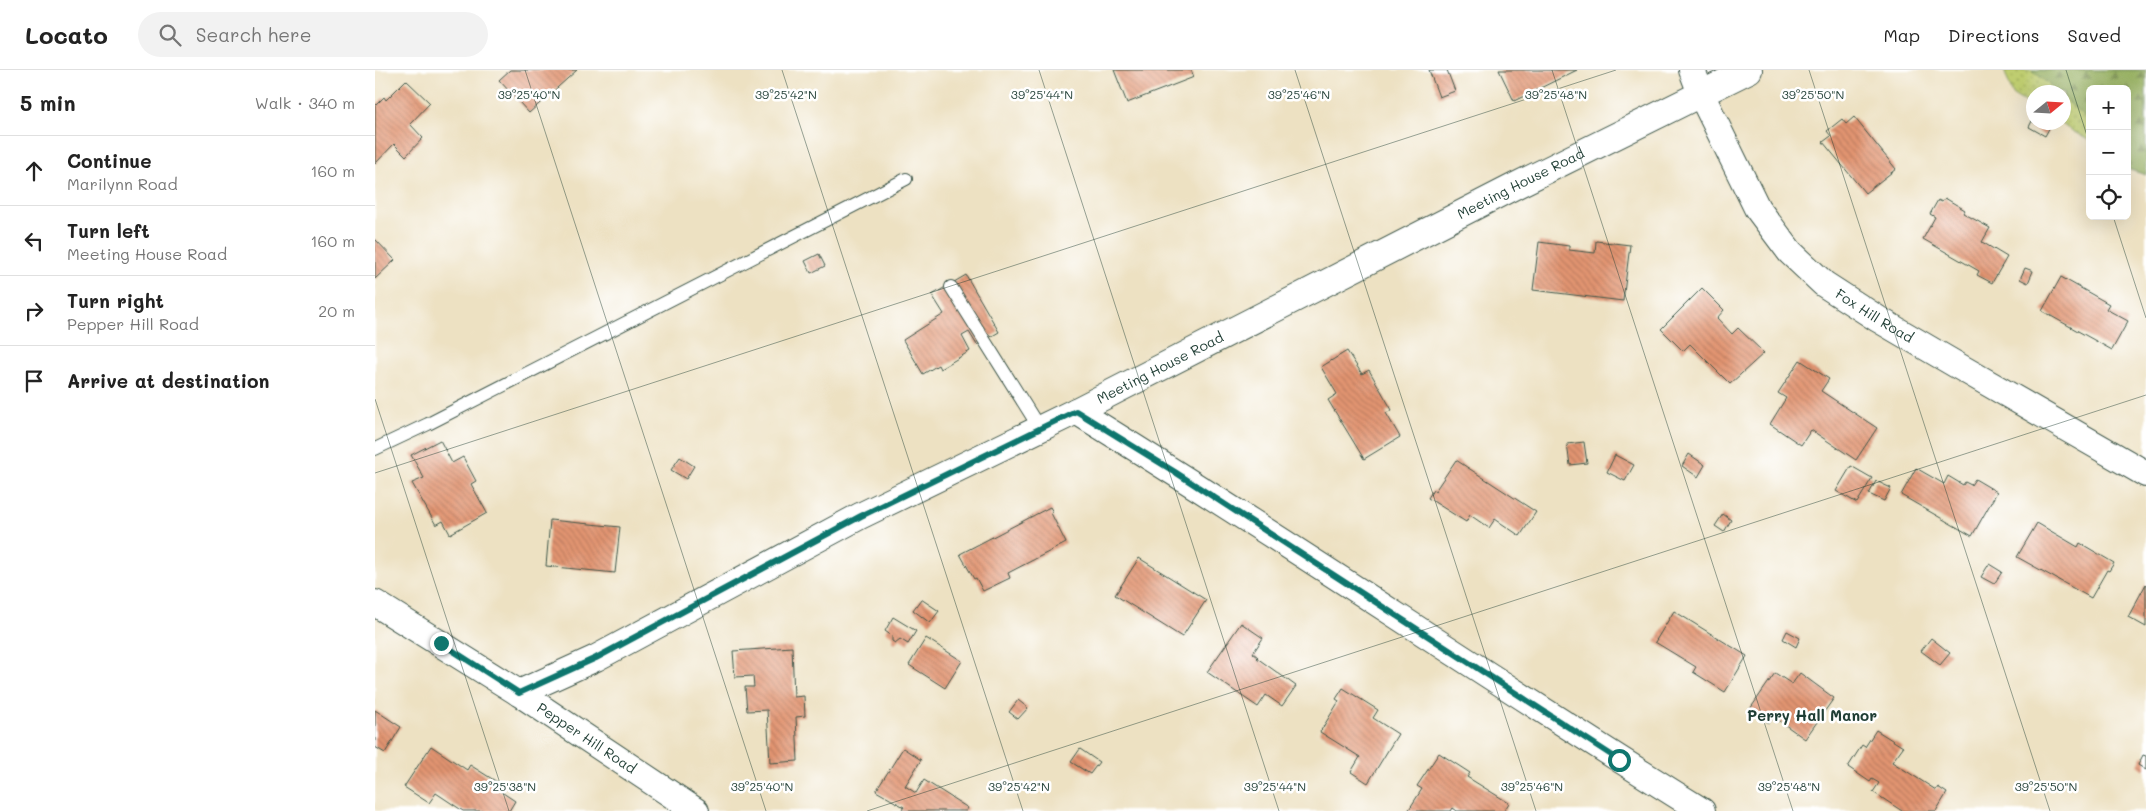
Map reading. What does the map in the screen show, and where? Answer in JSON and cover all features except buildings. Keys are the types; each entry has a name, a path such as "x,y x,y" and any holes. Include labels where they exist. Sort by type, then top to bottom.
{"street":[{"name":"Meeting House Road","path":"519,693 596,658 861,516 1076,411 1515,186 1696,82 1749,70"},
{"name":"Fox Hill Road","path":"1696,82 1757,208 1789,252 1824,284 1878,319 2146,474"},
{"path":"1076,411 1175,472 1440,645 1702,811"},
{"name":"Pepper Hill Road","path":"375,603 519,693 697,811"}],"lane":[{"path":"375,448 428,424 906,179"},
{"path":"951,287 1040,429"}],"green space":[{"path":"2004,70 2146,70 2131,85 2086,85 2086,139 2071,130 2071,85 2026,85 2026,103 2013,95"},
{"path":"2032,70 2146,70 2146,175 2131,170 2131,85 2086,85 2086,119 2071,104 2071,85 2050,85"}],"district":[{"name":"Perry Hall Manor","path":"1812,716"}],"route":[{"path":"441,643 519,693 596,658 861,516 1076,411 1175,472 1619,760"}]}
